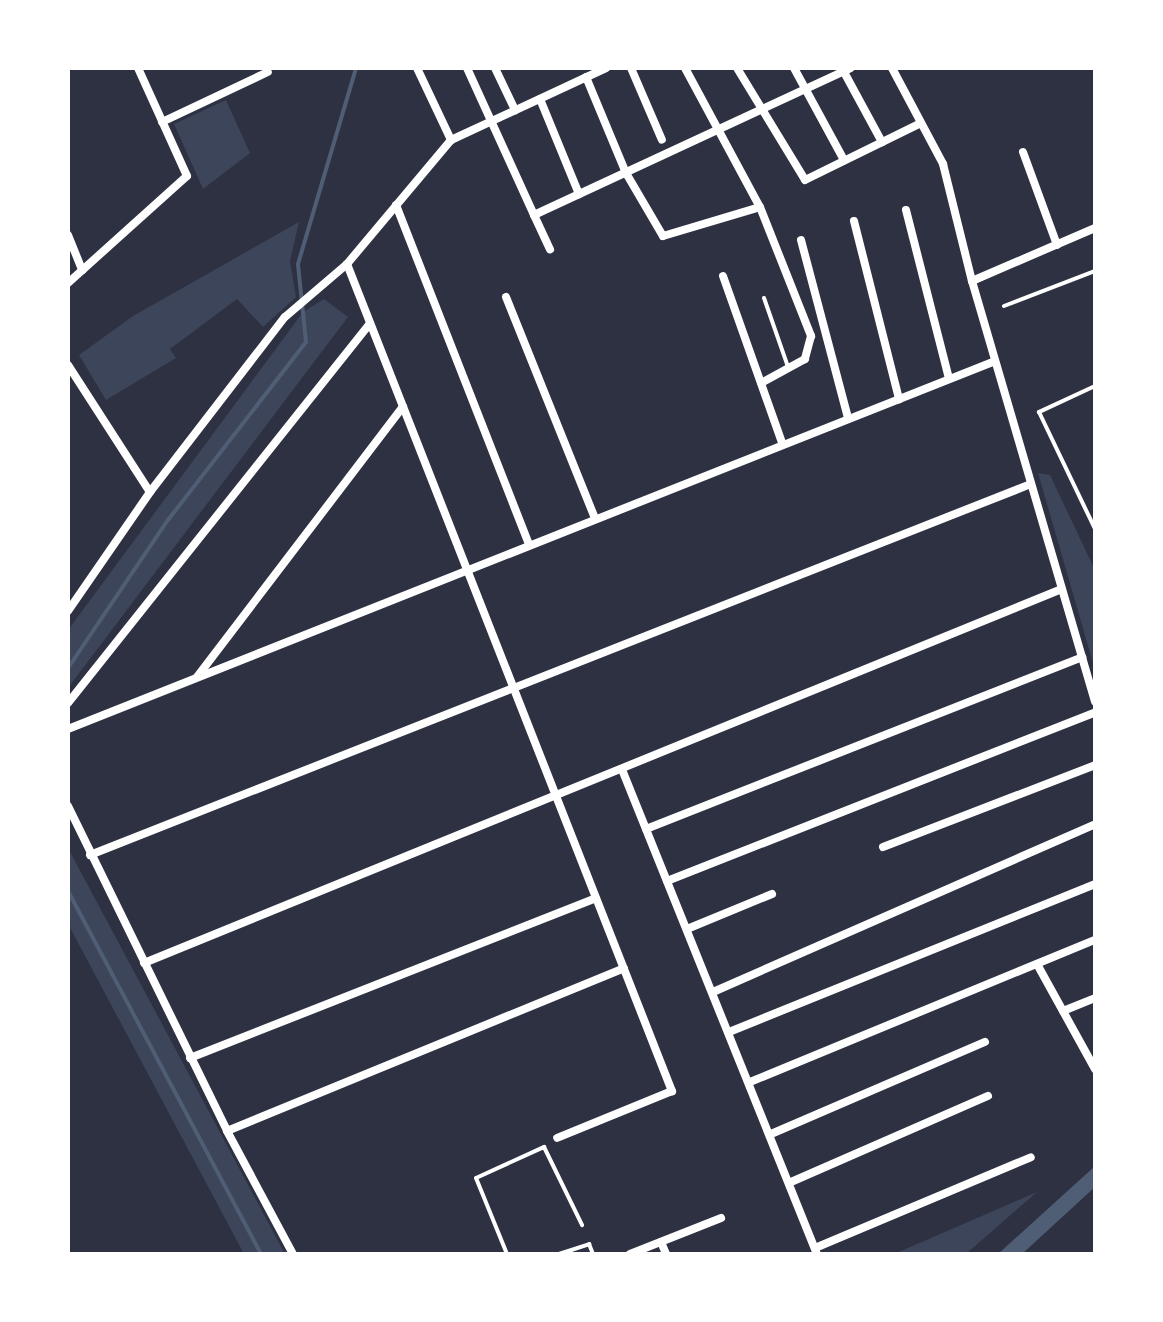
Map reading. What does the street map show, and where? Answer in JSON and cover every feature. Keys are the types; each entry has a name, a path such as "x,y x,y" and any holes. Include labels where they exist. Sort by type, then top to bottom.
{"street":[{"path":"68,283 187,176 138,68"},
{"path":"417,68 451,140"},
{"path":"467,68 550,249"},
{"path":"495,68 515,110"},
{"path":"68,611 150,492 285,317 347,264 451,140 606,68"},
{"path":"631,68 662,140"},
{"path":"685,68 716,131 760,207 811,336 805,359 761,383"},
{"path":"737,68 760,111 805,180 921,123"},
{"path":"794,68 844,160"},
{"path":"892,68 943,164 972,281 1095,701"},
{"path":"534,215 847,70 882,142"},
{"path":"162,122 268,72"},
{"path":"586,77 626,173 663,236 760,207"},
{"path":"540,99 579,194"},
{"path":"1023,152 1057,245"},
{"path":"396,205 529,544"},
{"path":"906,210 949,379"},
{"path":"854,221 899,399"},
{"path":"972,281 1095,228"},
{"path":"68,235 82,270"},
{"path":"801,240 848,418"},
{"path":"347,264 672,1091 557,1138"},
{"path":"723,276 782,443"},
{"path":"506,297 595,518"},
{"path":"68,703 370,323"},
{"path":"68,729 995,361"},
{"path":"68,365 150,492"},
{"path":"197,677 403,407"},
{"path":"90,855 1031,484"},
{"path":"144,963 623,772 1062,589"},
{"path":"68,592 77,599"},
{"path":"646,829 1082,657"},
{"path":"667,881 1095,712"},
{"path":"883,847 1095,765"},
{"path":"623,772 791,1182 816,1251 1031,1157"},
{"path":"68,806 190,1058 293,1254"},
{"path":"713,992 1095,824"},
{"path":"729,1032 1095,884"},
{"path":"687,929 772,894"},
{"path":"190,1058 596,898"},
{"path":"750,1082 1095,940"},
{"path":"1037,964 1095,1069"},
{"path":"227,1131 624,968"},
{"path":"1063,1011 1095,998"},
{"path":"771,1134 985,1042"},
{"path":"791,1182 988,1096"},
{"path":"630,1254 721,1218"},
{"path":"661,1242 666,1254"}],"lane":[{"path":"1004,306 1095,271"},
{"path":"764,298 789,368"},
{"path":"1095,386 1039,412 1095,529"},
{"path":"507,1254 476,1178 544,1147 582,1225"},
{"path":"559,1254 589,1244 593,1254"}],"shaded area":[{"path":"226,100 250,153 203,189 174,124"},
{"path":"299,222 290,261 296,297 263,327 237,299 170,349 176,358 106,400 79,355 133,316"},
{"path":"324,299 348,317 68,688 68,630 303,312"},
{"path":"1038,473 1050,475 1095,570 1095,670"},
{"path":"68,848 285,1254 244,1254 68,924"},
{"path":"1095,1166 1095,1187 1022,1254 998,1254"},
{"path":"1037,1192 966,1254 894,1254"}],"waterway":[{"path":"68,668 168,520 306,342 298,264 356,68"},
{"path":"68,891 261,1254"}]}
